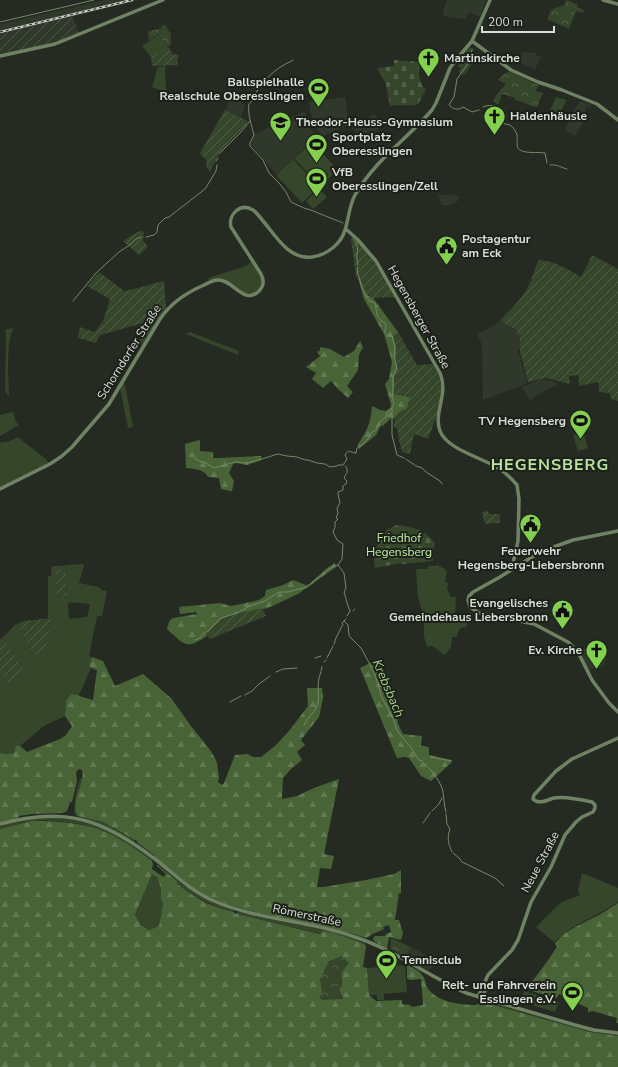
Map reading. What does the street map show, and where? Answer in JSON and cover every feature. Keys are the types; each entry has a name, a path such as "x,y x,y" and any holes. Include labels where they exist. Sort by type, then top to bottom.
{"street":[{"path":"0,56 44,47 66,40 163,0"},
{"name":"Schorndorfer Straße","path":"0,489 52,463 72,447 106,408 160,319 167,309 177,300 195,289 212,281 219,280 227,282 240,293 246,295 255,294 260,290 263,282 261,274 231,227 230,223 232,216 236,211 244,208 253,210 285,247 303,257 318,256 333,248 340,240 346,229 352,202 364,182 377,164 432,110 450,68 472,41 490,0"},
{"path":"603,0 618,4"},
{"path":"472,41 508,68 538,82 597,104 618,120"},
{"name":"Hegensberger Straße","path":"346,229 358,240 376,261 440,373 443,383 443,392 438,420 444,438 455,447 498,468 518,486 518,541 513,563 514,568"},
{"path":"618,531 573,540 540,552 498,579 470,594 468,598 471,608 476,612 534,624 566,640 577,651 591,679 609,703 618,712"},
{"name":"Neue Straße","path":"478,997 490,973 512,950 518,940 530,905 551,867 566,833 576,822 593,812 595,808 595,805 592,802 564,798 536,802 533,799 534,794 560,768 572,759 618,738"},
{"name":"Römerstraße","path":"0,824 26,818 48,816 70,817 95,824 117,833 134,844 198,893 213,901 253,913 331,930 358,938 395,954 454,988 478,997 583,1027 618,1033"},
{"path":"485,982 486,991 494,1002"},
{"path":"482,998 486,991"}],"shaded area":[{"path":"104,0 139,0 0,33 0,24"},
{"path":"447,0 486,0 480,17 469,12 465,19 443,16 443,11"},
{"path":"72,16 79,33 52,44 0,54 0,33"},
{"path":"522,52 536,53 536,56 541,56 535,70 519,62"},
{"path":"237,92 246,96 242,104 245,105 241,117 225,110 229,101"},
{"path":"345,97 349,124 354,124 374,114 384,124 366,142 350,127 346,126 323,136 319,133 311,114 309,103"},
{"path":"581,101 592,105 590,108 587,107 584,114 587,116 575,136 566,130 566,127 577,105"},
{"name":"Theodor-Heuss-Gymnasium","path":"305,112 310,127 316,137 276,174 252,146 253,137 255,134"},
{"path":"448,194 460,196 456,203 442,205 438,195"},
{"path":"500,321 517,330 520,336 521,349 518,351 527,382 526,384 483,400 482,345 477,334"},
{"path":"539,380 556,382 557,385 530,400 522,387"},
{"path":"585,648 604,653 603,656 606,657 604,666 589,670 581,653"},
{"path":"411,947 435,960 429,971 405,957"}],"green space":[{"path":"567,0 578,5 577,7 584,10 583,13 576,11 569,29 547,19 551,10 564,5"},
{"path":"163,25 166,25 171,34 171,45 165,48 167,45 159,34 149,41 148,32 161,28"},
{"path":"160,34 168,46 151,57 142,46"},
{"path":"167,47 170,48 172,54 179,55 177,61 178,65 152,66 151,57"},
{"path":"470,47 473,49 471,55 474,56 471,65 464,75 458,72 461,68 458,66 464,60 467,60 468,55 465,52"},
{"path":"394,60 420,62 419,77 426,90 418,104 390,106 386,84 377,68 394,66"},
{"path":"165,66 166,91 162,91 152,87 158,67"},
{"path":"508,72 538,85 536,91 543,93 537,107 514,100 515,98 503,94 501,95 501,99 498,104 493,101 506,84 498,80"},
{"path":"556,97 567,100 553,122 546,119"},
{"path":"225,110 248,121 246,125 219,153 210,171 206,167 207,160 200,153"},
{"name":"Sportplatz Oberesslingen","path":"313,142 338,170 320,186 294,158"},
{"path":"293,159 319,187 302,203 276,175"},
{"name":"VfB Oberesslingen/Zell","path":"319,189 327,197 313,209 306,201"},
{"path":"140,231 144,232 143,240 148,247 139,255 123,241"},
{"path":"353,238 371,257 395,297 373,298 367,295 360,278 356,278 351,239"},
{"path":"592,255 618,269 618,401 611,399 609,393 599,392 598,382 579,386 578,375 569,376 570,384 546,378 528,382 520,352 520,336 517,335 517,330 500,321 518,302 529,286 539,260 566,268 581,277"},
{"path":"252,261 261,280 260,287 254,293 244,293 229,282 209,280 208,278 246,266"},
{"path":"99,272 124,291 164,281 166,309 142,346 140,345 140,324 100,335 96,343 78,338 80,327 95,332 103,321 110,299 87,286"},
{"path":"358,278 360,278 367,295 373,298 398,332 393,335 396,346 396,362 398,368 394,377 394,394 410,397 407,410 396,416 394,419 391,418 383,426 381,425 376,435 359,449 358,444 368,426 372,406 386,411 390,408 391,405 385,384 389,379 392,362 384,334 364,299"},
{"path":"14,328 11,334 8,351 9,397 5,391 5,330"},
{"path":"190,332 239,351 238,355 186,334"},
{"path":"398,332 417,365 433,365 440,380 441,388 439,406 428,439 414,434 410,454 402,452 397,428 394,427 398,413 407,409 410,397 394,394 394,377 398,368 396,362 396,346 393,335"},
{"path":"360,341 363,347 359,355 358,370 347,386 353,392 348,398 331,381 323,388 312,379 316,373 306,367 320,356 317,352 320,350 320,347 330,349 344,357 354,351"},
{"path":"124,380 133,427 128,428 120,388"},
{"path":"13,412 16,422 19,425 0,436 0,415"},
{"name":"TV Hegensberg","path":"583,432 588,448 578,451 573,435"},
{"path":"18,437 49,463 0,488 0,443 7,442"},
{"path":"199,440 200,451 213,452 213,458 261,456 262,460 247,465 236,463 233,464 229,473 234,481 232,491 221,489 219,478 208,477 202,471 186,468 185,444"},
{"path":"488,511 489,514 500,514 500,523 485,524 482,512"},
{"name":"Friedhof Hegensberg","path":"398,525 423,532 435,543 433,550 433,561 401,563 375,568 374,562 376,549 382,536 392,527"},
{"path":"335,563 336,567 298,594 268,608 227,616 206,633 207,636 194,643 186,644 182,642 167,628 170,620 173,618 197,614 196,612 180,614 179,607 220,603 231,606 259,600 265,596 266,590 283,585 293,580 308,585"},
{"path":"83,564 84,566 79,583 99,587 102,590 107,591 102,616 97,616 89,656 92,657 89,666 91,668 79,695 71,694 66,701 65,716 44,726 20,746 16,746 14,753 0,753 0,674 9,685 25,670 3,637 16,624 27,642 46,653 51,618 48,618 48,576 51,576 52,566 64,566 63,569 57,570 57,596 67,597 66,565","holes":["69,602 90,604 87,617 69,619"]},
{"path":"66,565 67,597 57,596 56,570 63,569"},
{"path":"437,565 445,569 447,572 445,582 448,583 447,588 451,597 456,597 455,614 466,618 467,627 460,628 456,637 452,637 451,647 445,655 432,646 427,647 424,637 424,617 418,597 416,569 428,569 428,566"},
{"path":"262,608 266,616 210,639 207,636 206,633 216,623 225,617"},
{"path":"51,618 46,653 36,657 16,624 24,621"},
{"path":"3,637 25,670 9,685 0,674 0,640"},
{"path":"92,657 103,661 115,686 143,674 171,698 215,758 219,777 218,782 222,785 235,755 248,754 253,757 261,757 275,746 289,731 308,706 307,688 322,688 323,698 319,717 301,740 305,745 297,752 302,760 283,778 282,799 297,796 339,779 324,854 334,856 331,869 320,868 317,887 366,880 394,874 401,870 401,893 399,893 395,920 399,920 403,933 401,940 389,937 387,949 374,941 373,938 375,936 385,936 391,932 389,925 383,927 384,929 366,938 326,927 259,913 218,901 204,895 175,875 136,840 103,822 78,816 75,805 83,775 82,770 79,769 76,772 77,781 72,802 70,802 67,811 63,813 19,816 18,818 0,823 0,753 14,753 16,746 20,746 27,752 60,739 66,735 72,726 65,716 66,701 71,694 93,700 97,670 89,666"},
{"path":"382,662 387,682 386,697 396,712 398,724 403,734 422,736 421,746 429,747 429,755 452,760 451,763 431,781 421,776 409,758 397,758 360,668 370,663"},
{"path":"84,777 78,796 78,816 103,822 123,833 135,842 105,826 75,815 75,802 78,785 81,778"},
{"path":"38,818 70,820 99,827 125,840 152,859 152,861 114,836 85,825 54,821 33,821 0,829 0,826 21,820"},
{"path":"32,821 75,824 106,832 152,861 152,869 163,877 166,874 157,865 177,881 177,884 191,894 206,903 234,912 235,914 237,913 320,934 323,931 333,933 362,943 366,946 363,967 367,968 369,995 376,1001 402,1000 402,1004 410,1005 412,1007 423,1005 421,979 410,980 407,978 408,965 422,974 429,990 443,1000 472,1005 480,1003 483,1005 486,1003 590,1032 618,1036 618,1067 0,1067 0,829","holes":["152,874 158,878 161,887 161,899 163,904 159,926 149,930 141,925 135,915"]},
{"path":"157,864 185,886 232,909 234,912 204,901 190,893 177,884 177,881"},
{"path":"582,873 618,888 618,902 573,927 554,942 536,927 562,902 580,895 578,891"},
{"path":"152,874 158,878 161,887 161,899 163,904 159,926 149,930 141,925 135,916"},
{"path":"618,903 618,1023 616,1023 617,1018 593,1011 588,1012 588,1008 575,1002 574,999 559,994 557,998 528,990 528,987 557,947 555,943 564,934"},
{"path":"241,911 348,936 365,943 366,946 362,943 261,920 237,913"},
{"path":"391,938 411,947 405,957 390,948"},
{"path":"342,956 349,963 342,972 342,986 339,989 343,999 323,1000 319,998 322,993 320,979 329,961"},
{"name":"Tennisclub","path":"405,965 407,992 384,994 384,1000 377,1000 377,995 369,995 367,968"},
{"path":"524,991 559,1002 555,1012 521,1002"},
{"path":"484,1001 582,1029 618,1034 618,1036 590,1032 486,1003 484,1005"}],"waterway":[{"path":"0,22 94,0"},
{"path":"472,50 469,62 457,79 454,97 449,105 456,109 463,107 472,112 479,110"},
{"path":"293,60 270,75 259,88 249,104 249,115 254,135 250,146 263,160 269,173 286,192 291,202 343,223"},
{"path":"483,107 491,105 494,106 498,110 500,120 505,124 510,125 515,131 517,135 518,148 526,152 545,153 547,163"},
{"path":"219,154 250,121"},
{"path":"146,237 154,235 157,232 158,225 165,218 169,217 205,189 216,171 217,165"},
{"path":"550,165 567,169"},
{"path":"73,301 96,273 119,252 141,237"},
{"path":"353,239 358,250 358,265"},
{"path":"358,267 357,270 362,288 369,301 375,303 378,317 386,324 385,333 386,335 392,336 395,348 394,357 397,368 393,377 392,397 394,404 392,408 392,435 397,455 404,458"},
{"path":"194,458 214,468 235,462 246,463 278,454 297,457 325,464 330,467 343,465 347,459 345,455 346,453 349,451 356,453 357,448 369,438 371,433 376,430 378,424 386,417 387,412 392,408"},
{"path":"406,459 422,468 442,484"},
{"name":"Krebsbach","path":"345,466 347,468 347,473"},
{"name":"Krebsbach","path":"346,474 344,478 347,481 346,484 343,486 343,490 338,492 340,503 337,508 338,513 336,518 338,519 335,522 333,532 337,540 343,544 342,559 338,565 344,573 346,588 344,592 350,611"},
{"path":"308,586 329,569 338,565"},
{"path":"207,632 221,618 265,601 279,592 288,592 307,587"},
{"name":"Krebsbach","path":"347,616 350,611"},
{"name":"Krebsbach","path":"343,625 342,623 346,619"},
{"name":"Krebsbach","path":"344,621 348,625 349,635 361,648 373,670 381,696 394,720 398,732 419,760 422,761"},
{"path":"334,644 342,626"},
{"path":"195,640 200,638 205,632"},
{"path":"327,658 333,646"},
{"path":"315,658 321,656"},
{"path":"321,671 322,667"},
{"path":"276,672 283,669 297,668"},
{"path":"304,725 317,706 318,681 321,672"},
{"path":"245,695 270,676"},
{"path":"230,702 241,696"},
{"path":"430,757 451,761"},
{"name":"Krebsbach","path":"425,764 434,773 441,785 446,812"},
{"path":"432,811 439,804 442,798"},
{"path":"423,823 430,813"},
{"name":"Krebsbach","path":"446,814 447,824 450,829 448,838 452,852"},
{"name":"Krebsbach","path":"453,853 462,862 495,878 504,886"}],"railway":[{"path":"0,32 132,0"}],"place":[{"name":"Martinskirche","path":"428,78"},
{"name":"Ballspielhalle Realschule Oberesslingen","path":"319,108"},
{"name":"Haldenhäusle","path":"495,136"},
{"name":"Theodor-Heuss-Gymnasium","path":"281,142"},
{"name":"Sportplatz Oberesslingen","path":"316,164"},
{"name":"VfB Oberesslingen/Zell","path":"316,198"},
{"name":"Postagentur am Eck","path":"446,266"},
{"name":"TV Hegensberg","path":"581,440"},
{"name":"Feuerwehr Hegensberg-Liebersbronn","path":"531,544"},
{"name":"Evangelisches Gemeindehaus Liebersbronn","path":"563,630"},
{"name":"Ev. Kirche","path":"597,670"},
{"name":"Tennisclub","path":"387,980"},
{"name":"Reit- und Fahrverein Esslingen e.V.","path":"572,1012"}],"district":[{"name":"HEGENSBERG","path":"550,464"}]}
